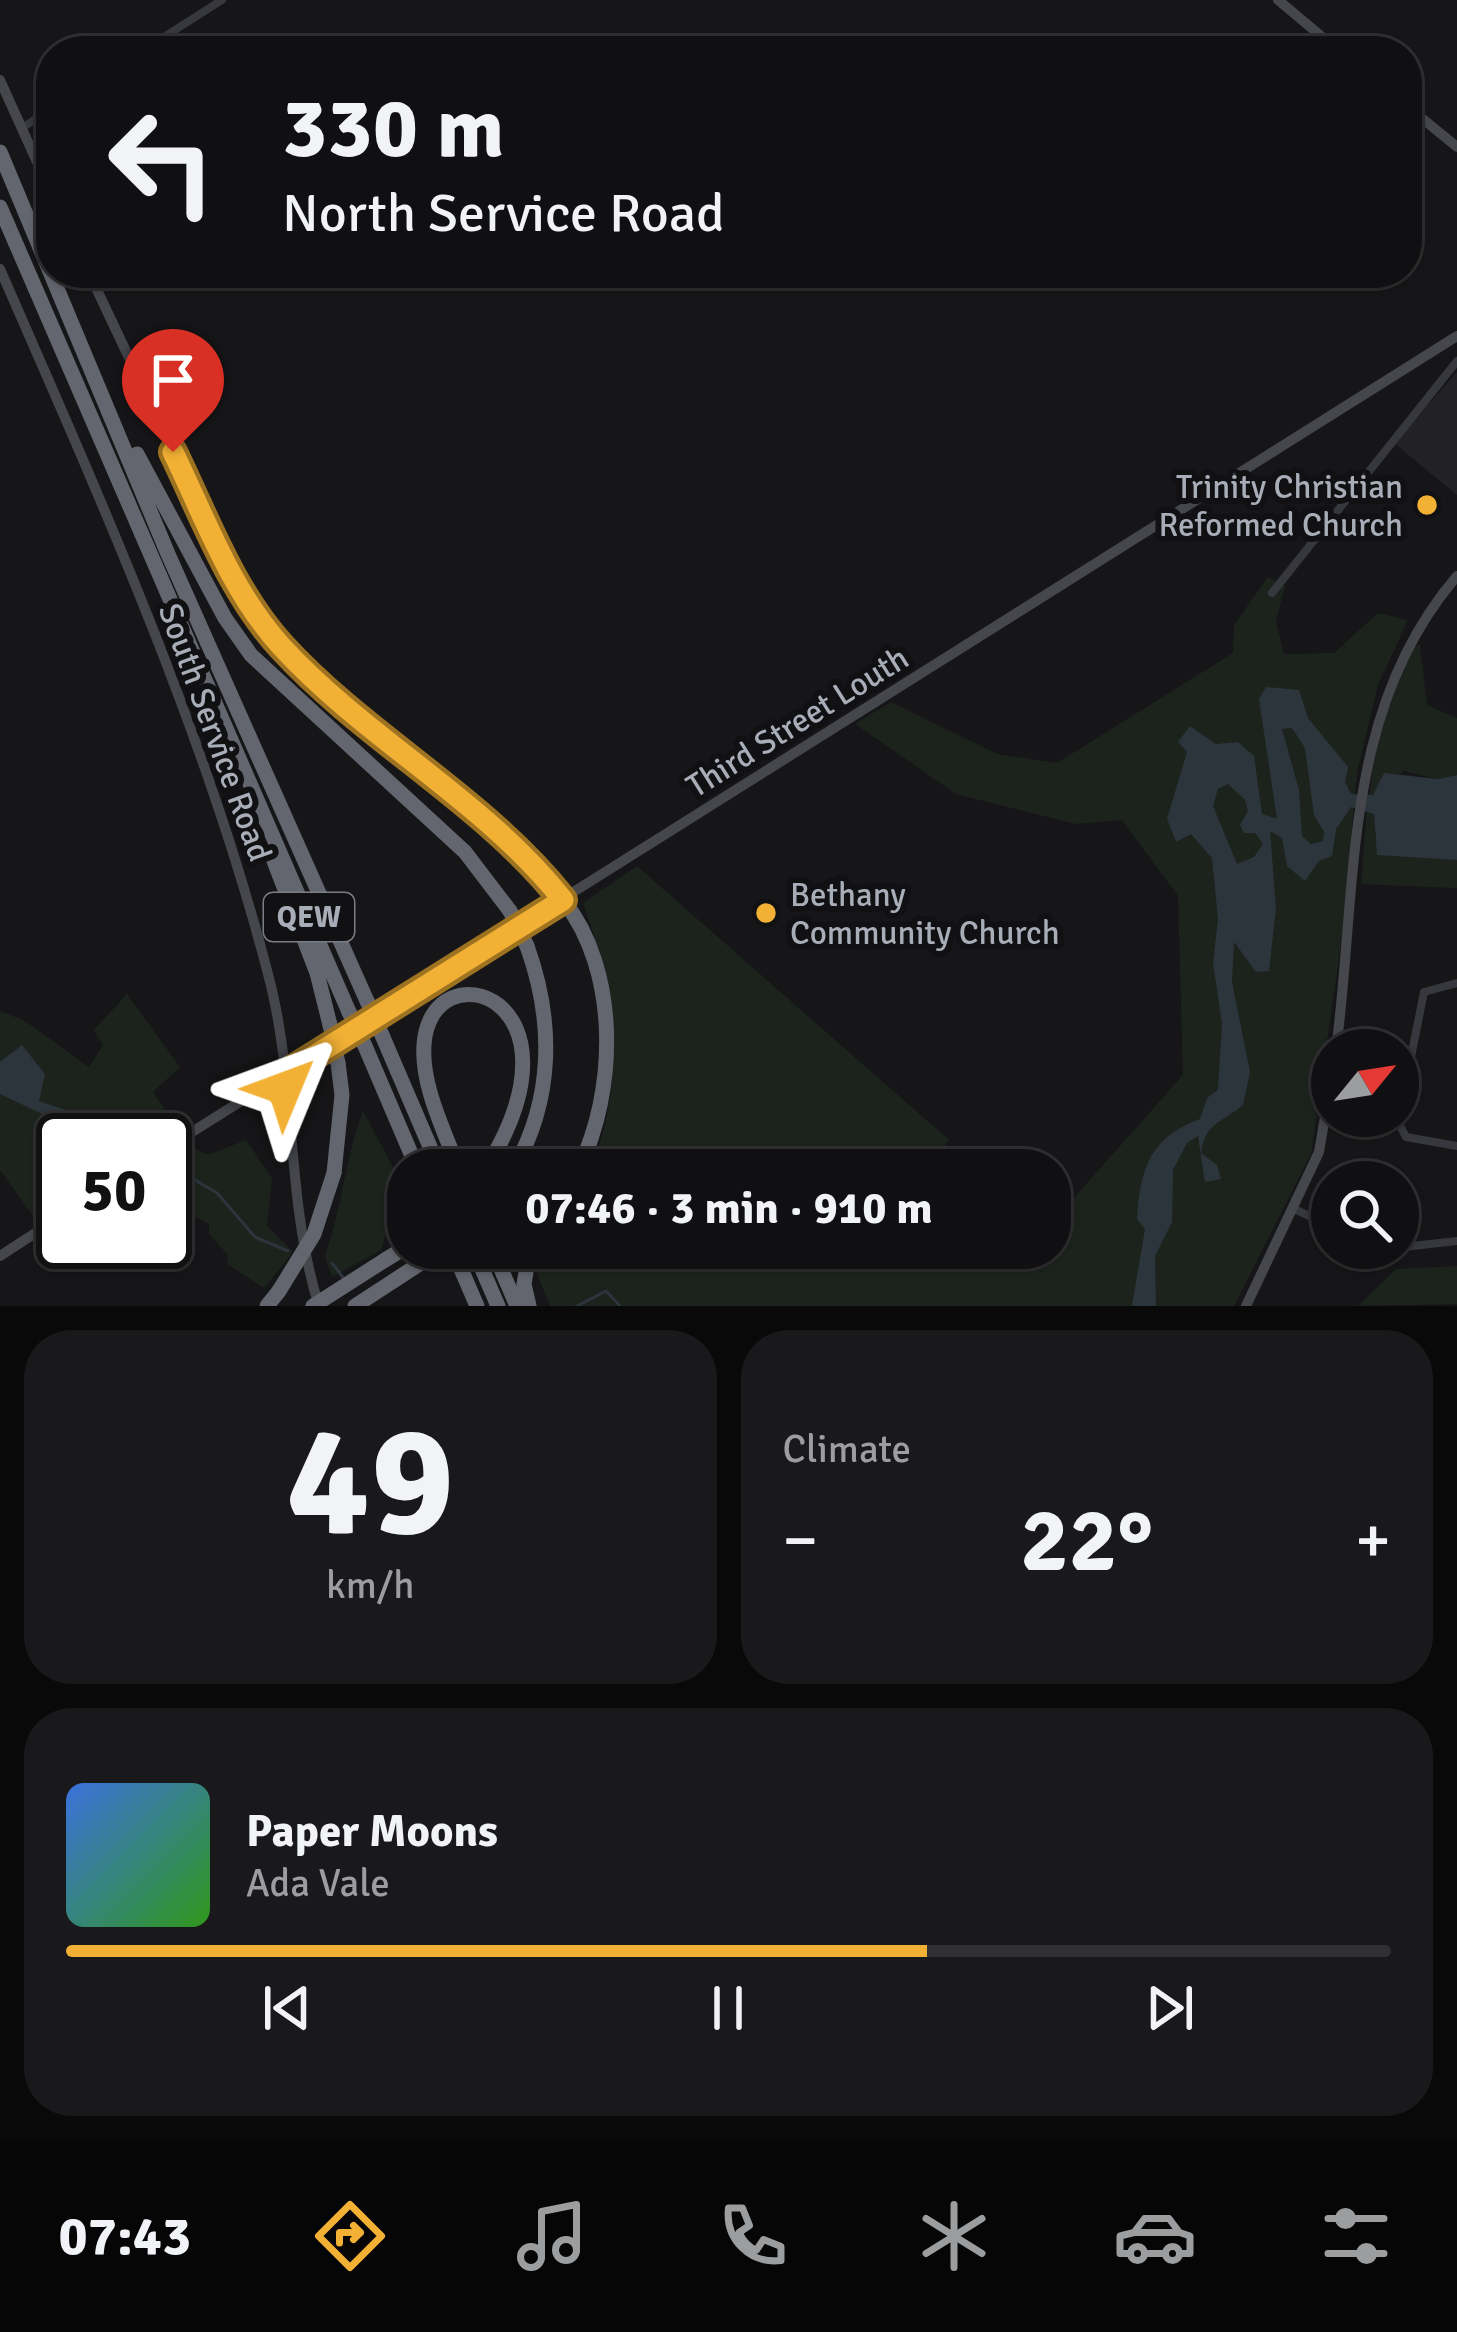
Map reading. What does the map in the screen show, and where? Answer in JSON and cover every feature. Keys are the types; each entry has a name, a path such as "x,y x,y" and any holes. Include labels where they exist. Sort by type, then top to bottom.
{"highway":[{"name":"QEW","path":"0,152 36,238"},
{"name":"QEW","path":"0,207 409,1149"},
{"name":"QEW","path":"57,288 431,1149"},
{"path":"73,326 169,520 251,655 465,852 510,911 527,946 544,1004 545,1074 523,1149"},
{"path":"268,823 271,854 317,973 342,1095 334,1173 314,1234 268,1306"},
{"path":"563,900 594,964 607,1032 594,1138 588,1149"},
{"path":"452,1149 426,1073 424,1041 432,1016 445,1004 474,994 494,999 511,1012 524,1047 512,1119 496,1149"},
{"path":"316,1306 387,1259"},
{"path":"355,1306 413,1269"},
{"path":"454,1269 477,1306"},
{"path":"482,1269 498,1306"},
{"path":"501,1269 518,1306"},
{"path":"526,1269 529,1306"}],"main road":[{"path":"1278,0 1321,36"},
{"path":"0,80 36,160"},
{"path":"1422,118 1457,147"},
{"name":"South Service Road","path":"0,268 99,495 179,703 270,979 302,1243 316,1306"},
{"path":"96,288 226,563 262,623 322,686 514,848 563,900"},
{"name":"Third Street Louth","path":"192,1133 1457,336"},
{"path":"1339,1029 1357,834 1377,716 1401,654 1457,576"},
{"path":"1246,1306 1294,1209 1322,1137"},
{"path":"0,1256 36,1233"}],"street":[{"path":"166,36 222,0"},
{"path":"21,128 36,118"},
{"path":"1272,593 1457,362"},
{"path":"1414,1029 1424,992 1457,983"},
{"path":"1415,1137 1457,1146"},
{"path":"1294,1209 1311,1217"},
{"path":"1419,1245 1457,1241"}],"shaded area":[{"path":"1457,372 1457,495 1394,443"},
{"path":"1268,577 1285,586 1276,621 1284,654 1334,653 1378,613 1408,620 1378,685 1357,773 1329,1029 1311,1029 1311,1154 1234,1306 550,1306 537,1274 540,1269 1071,1269 1071,1202 1183,1075 1178,896 1122,820 1076,824 956,794 855,724 891,702 997,754 1057,763 1233,653 1234,625"},
{"path":"1420,645 1427,705 1457,718 1457,775 1438,779 1404,771 1369,797 1376,744 1410,649"},
{"path":"1266,687 1299,690 1308,718 1348,767 1345,782 1351,794 1373,795 1384,773 1438,779 1457,775 1457,860 1377,855 1374,814 1351,807 1336,829 1332,856 1319,861 1305,881 1287,866 1282,838 1270,831 1276,908 1269,971 1256,972 1234,942 1232,982 1250,1072 1243,1105 1211,1128 1203,1142 1201,1153 1217,1165 1221,1179 1205,1182 1198,1136 1187,1143 1173,1170 1172,1222 1155,1256 1156,1306 1132,1306 1145,1229 1137,1219 1145,1170 1159,1145 1200,1119 1207,1098 1218,1090 1222,1023 1213,963 1218,919 1212,858 1191,834 1176,842 1167,819 1187,752 1178,742 1190,726 1216,744 1238,742 1254,756 1262,814 1277,819 1259,699","holes":["1292,728 1305,748 1314,815 1324,832 1323,841 1311,844 1302,836 1299,790 1282,729","1228,784 1245,800 1248,811 1240,825 1244,833 1255,833 1263,844 1254,857 1237,864 1213,806 1218,789"]},
{"path":"1367,809 1375,815 1375,838 1415,856 1457,860 1457,888 1361,884"},
{"path":"637,866 949,1140 942,1149 598,1149 609,1102 613,1036 604,970 583,903"},
{"path":"127,994 180,1067 153,1092 167,1113 36,1113 36,1220 0,1170 0,1011 25,1021 89,1067 103,1045 94,1030"},
{"path":"22,1045 45,1074 39,1101 74,1113 40,1113 0,1094 0,1062"},
{"path":"363,1111 387,1156 387,1231 381,1250 332,1277 325,1256"},
{"path":"246,1140 272,1178 267,1226 293,1252 264,1288 227,1264 228,1255 209,1234 209,1224 192,1215 192,1148 208,1155"},
{"path":"1457,1266 1457,1304 1358,1306 1396,1269"}],"waterway":[{"path":"192,1178 217,1193 255,1237 288,1251"},
{"path":"332,1263 345,1280"},
{"path":"577,1306 606,1291 620,1306"}],"place":[{"name":"Trinity Christian Reformed Church","path":"1427,505"},
{"name":"Bethany Community Church","path":"766,913"}],"route":[{"path":"173,452 243,594 280,645 514,848 563,900 293,1069 284,1077 285,1088"}]}
